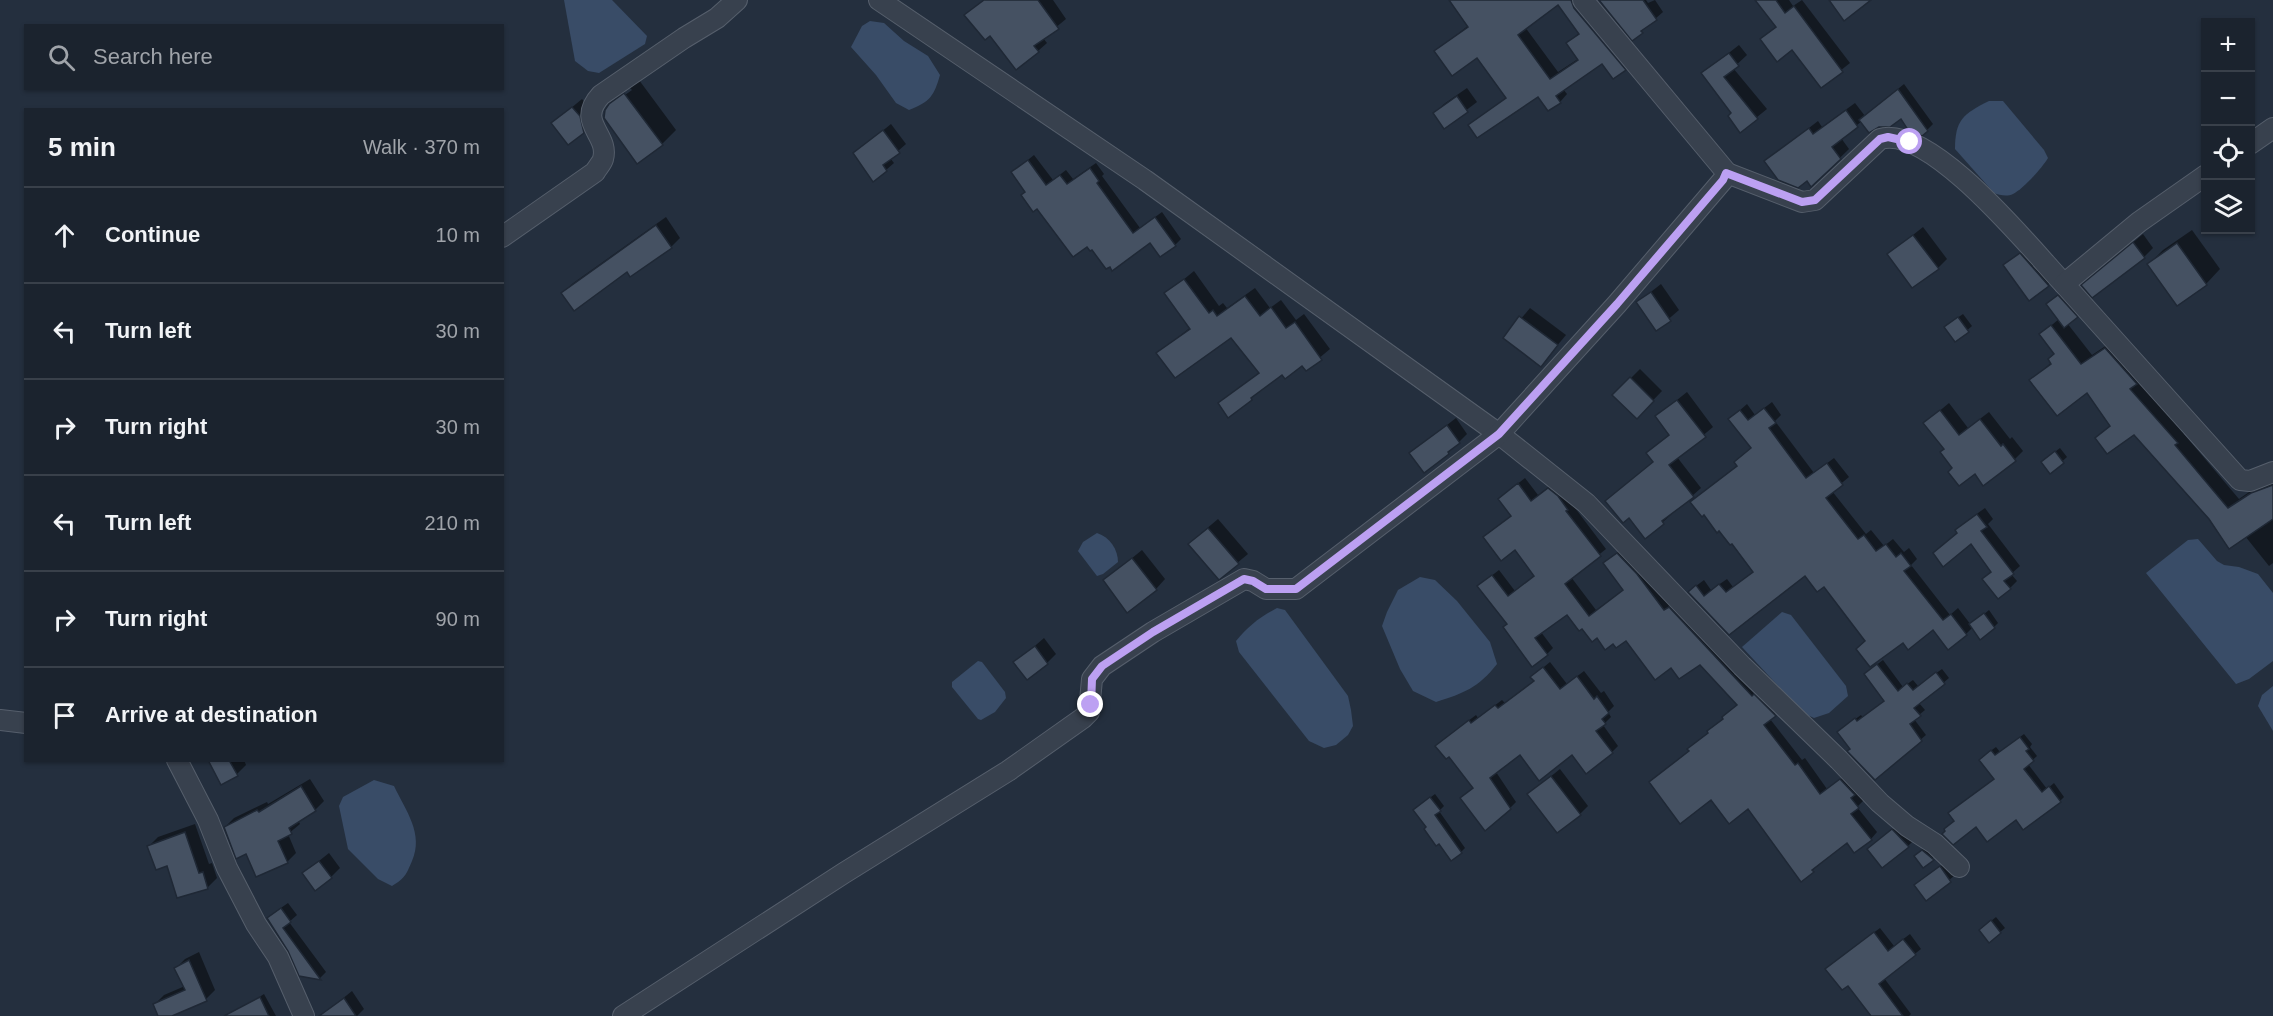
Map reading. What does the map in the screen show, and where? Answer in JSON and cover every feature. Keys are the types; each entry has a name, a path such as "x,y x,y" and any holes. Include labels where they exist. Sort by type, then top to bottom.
{"street":[{"path":"504,236 595,172 603,159 603,147 590,116 593,103 601,95 684,38 717,18 736,0"},
{"path":"879,0 1145,180 1499,434 1586,503 1742,666 1839,759 1880,803 1907,826 1935,844 1959,867"},
{"path":"1583,0 1726,173 1802,202 1809,202 1815,200 1880,139 1888,137 1910,142 1934,154 1983,196 2240,480 2250,481 2273,472"},
{"path":"2255,141 2273,128"},
{"path":"623,1016 844,873 1008,771 1083,718 1089,712 1092,679 1095,672 1109,661 1153,632 1244,579 1253,581 1266,589 1296,589 1499,434 1617,304 1723,180 1726,173"},
{"path":"2064,284 2139,222 2201,179"},
{"path":"0,720 24,723"},
{"path":"178,762 208,820 227,868 256,924 278,957 304,1016"}],"water":[{"path":"564,0 612,0 647,36 645,44 599,73 588,71 575,61"},
{"path":"870,21 884,23 904,41 928,56 940,75 933,93 922,104 909,110 896,103 876,75 851,47 862,26"},
{"path":"1989,101 2003,101 2044,150 2048,158 2027,183 2011,195 1994,193 1955,149 1955,139 1962,119"},
{"path":"1097,533 1112,544 1117,553 1118,562 1097,576 1078,551 1083,542"},
{"path":"2198,539 2217,561 2258,574 2273,593 2273,661 2249,679 2236,684 2146,573 2188,540"},
{"path":"1420,577 1435,580 1457,601 1490,642 1497,664 1470,689 1436,702 1413,691 1400,669 1382,626 1398,590"},
{"path":"1277,608 1285,610 1348,696 1353,726 1348,735 1336,745 1324,748 1309,741 1239,652 1236,641 1255,622"},
{"path":"1782,612 1791,615 1846,686 1848,696 1829,713 1814,718 1803,713 1742,647"},
{"path":"978,661 982,662 1005,692 1006,698 995,712 981,720 952,687 952,682"},
{"path":"2273,686 2273,731 2258,706 2262,695"},
{"path":"374,780 394,786 415,832 415,851 412,861 405,876 392,886 378,879 348,849 339,806 343,797"}],"building":[{"path":"984,0 1038,0 1059,29 1034,46 1039,52 1016,70 990,36 985,40 964,15"},
{"path":"1449,0 1571,0 1574,8 1626,70 1613,79 1602,64 1556,96 1561,103 1548,111 1538,97 1477,138 1468,125 1506,98 1477,58 1452,76 1434,51 1468,27","holes":["1558,5 1579,34 1566,43 1578,60 1550,79 1518,35"]},
{"path":"1599,0 1643,0 1657,20 1641,31 1643,33 1632,41"},
{"path":"1755,0 1776,0 1785,13 1794,6 1843,72 1821,88 1792,50 1777,62 1760,39 1776,27"},
{"path":"1829,0 1871,0 1844,21"},
{"path":"1729,53 1739,66 1724,77 1758,119 1740,133 1728,116 1731,113 1701,73"},
{"path":"1898,89 1928,131 1922,136 1908,130 1901,119 1890,127 1879,127 1869,133 1859,120"},
{"path":"624,93 663,145 637,164 604,118 609,104"},
{"path":"1457,96 1468,112 1444,129 1433,113"},
{"path":"572,107 580,116 584,133 568,145 551,123"},
{"path":"1846,110 1858,127 1832,147 1841,159 1811,187 1807,181 1798,188 1778,180 1764,161 1809,128 1813,134"},
{"path":"883,130 900,153 883,165 887,171 873,182 853,153"},
{"path":"1028,160 1046,185 1060,175 1067,184 1090,168 1099,181 1097,183 1133,233 1155,217 1176,246 1160,257 1150,243 1112,271 1110,267 1106,269 1092,250 1090,251 1087,247 1073,257 1037,209 1033,212 1021,195 1025,192 1011,172"},
{"path":"656,225 672,248 630,277 627,272 574,311 561,293"},
{"path":"1913,235 1939,269 1912,288 1887,254"},
{"path":"2133,242 2145,258 2092,298 2081,285"},
{"path":"2177,243 2207,285 2177,306 2147,264"},
{"path":"2020,253 2049,286 2029,301 2003,265"},
{"path":"1184,279 1209,313 1213,310 1217,316 1245,296 1260,316 1271,307 1286,328 1295,322 1322,360 1306,371 1302,366 1285,379 1282,375 1228,418 1218,403 1259,373 1231,338 1175,378 1156,353 1190,329 1164,293"},
{"path":"1651,292 1671,321 1656,331 1636,302"},
{"path":"2058,295 2078,317 2064,328 2046,304"},
{"path":"1519,316 1558,345 1541,367 1503,338"},
{"path":"1958,317 1969,332 1955,342 1944,327"},
{"path":"2051,325 2081,364 2105,348 2137,384 2130,389 2178,443 2175,445 2228,508 2251,493 2273,485 2273,519 2229,549 2209,519 2134,435 2107,454 2095,438 2110,426 2087,393 2057,416 2029,380 2051,364 2048,359 2054,354 2039,334"},
{"path":"1630,377 1654,401 1637,419 1612,395"},
{"path":"1677,400 1706,437 1669,465 1694,497 1662,521 1664,524 1645,539 1629,518 1623,523 1605,501 1653,462 1646,453 1669,435 1655,416"},
{"path":"1764,408 1776,423 1769,428 1806,478 1827,463 1843,485 1826,498 1858,539 1864,535 1876,551 1886,544 1896,557 1901,553 1911,566 1904,571 1943,620 1951,614 1967,635 1948,650 1933,630 1908,650 1903,643 1870,667 1856,649 1865,641 1824,587 1817,592 1805,576 1729,635 1688,592 1696,585 1704,596 1719,584 1726,592 1753,572 1732,544 1730,545 1719,531 1717,533 1704,515 1702,517 1690,502 1737,466 1734,462 1751,448 1728,419 1740,410 1748,420"},
{"path":"1940,410 1959,435 1980,419 2016,461 1983,486 1975,474 1959,486 1948,472 1952,468 1940,452 1944,449 1923,423"},
{"path":"1447,425 1460,443 1424,473 1409,453"},
{"path":"2055,451 2064,463 2050,474 2041,462"},
{"path":"1518,483 1531,501 1548,488 1558,496 1568,510 1566,511 1601,556 1565,584 1589,616 1623,590 1603,563 1617,553 1637,574 1664,610 1669,607 1752,696 1754,694 1776,716 1764,725 1795,765 1798,763 1820,794 1840,779 1855,795 1851,798 1859,808 1851,814 1872,840 1854,853 1847,843 1812,870 1814,872 1801,882 1748,809 1729,824 1711,800 1680,824 1649,782 1689,751 1687,749 1708,733 1707,731 1737,705 1700,665 1679,679 1671,668 1655,680 1626,641 1616,648 1613,644 1605,650 1597,638 1592,642 1582,629 1579,631 1567,615 1535,638 1548,655 1532,667 1503,627 1507,624 1477,586 1492,575 1508,596 1534,576 1515,550 1501,561 1483,537 1511,516 1498,499"},
{"path":"1977,514 1987,527 1981,531 2014,574 2004,581 2011,589 1998,599 1982,579 1991,572 1971,544 1943,567 1933,553 1957,533 1955,530"},
{"path":"1208,528 1239,564 1219,580 1188,544"},
{"path":"1132,558 1157,590 1127,613 1103,580"},
{"path":"1984,613 1995,628 1980,640 1969,624"},
{"path":"1035,646 1048,664 1027,680 1013,662"},
{"path":"1877,664 1898,691 1907,683 1913,690 1936,672 1945,684 1914,708 1921,716 1910,724 1922,741 1875,780 1847,751 1850,749 1837,732 1855,718 1857,721 1884,701 1864,674"},
{"path":"1543,667 1560,689 1577,676 1594,699 1597,696 1609,713 1602,719 1606,724 1596,731 1613,753 1586,774 1572,755 1539,781 1520,755 1490,778 1511,809 1485,831 1460,798 1473,788 1449,757 1446,759 1435,746 1469,720 1471,723 1495,705 1498,708 1534,681 1530,677"},
{"path":"2020,737 2029,749 2026,751 2034,761 2024,769 2042,792 2049,786 2061,802 2023,830 2016,820 1987,842 1976,827 1953,845 1942,834 1944,829 1954,821 1948,813 1994,779 1979,760 1991,750 1995,755"},
{"path":"209,762 230,762 238,776 221,785"},
{"path":"1551,776 1581,815 1557,833 1527,794"},
{"path":"301,786 316,811 289,828 292,834 278,841 288,863 256,877 246,854 236,859 224,827 257,810 259,812"},
{"path":"1430,797 1441,811 1435,815 1462,853 1451,861 1439,844 1436,846 1424,829 1426,827 1413,810"},
{"path":"1892,829 1909,847 1882,868 1867,849"},
{"path":"185,832 199,873 203,872 208,889 177,898 167,866 156,870 147,846"},
{"path":"1922,850 1934,860 1923,868 1914,856"},
{"path":"319,861 332,878 315,891 302,873"},
{"path":"1940,866 1951,882 1926,901 1914,885"},
{"path":"281,908 291,922 283,928 321,980 299,976 288,951 267,918"},
{"path":"1991,920 2001,933 1989,943 1979,930"},
{"path":"1874,932 1888,951 1903,939 1916,955 1879,984 1903,1016 1871,1016 1848,986 1842,990 1825,969"},
{"path":"189,960 207,1001 172,1016 158,1016 153,1004 185,990 174,968"},
{"path":"260,997 269,1016 224,1016"},
{"path":"344,998 356,1016 319,1016"}],"route":[{"path":"1091,705 1092,679 1095,672 1116,656 1244,579 1253,581 1266,589 1285,591 1296,589 1499,434 1617,304 1723,180 1726,173 1802,202 1809,202 1815,200 1880,139 1888,137 1910,142"}]}
